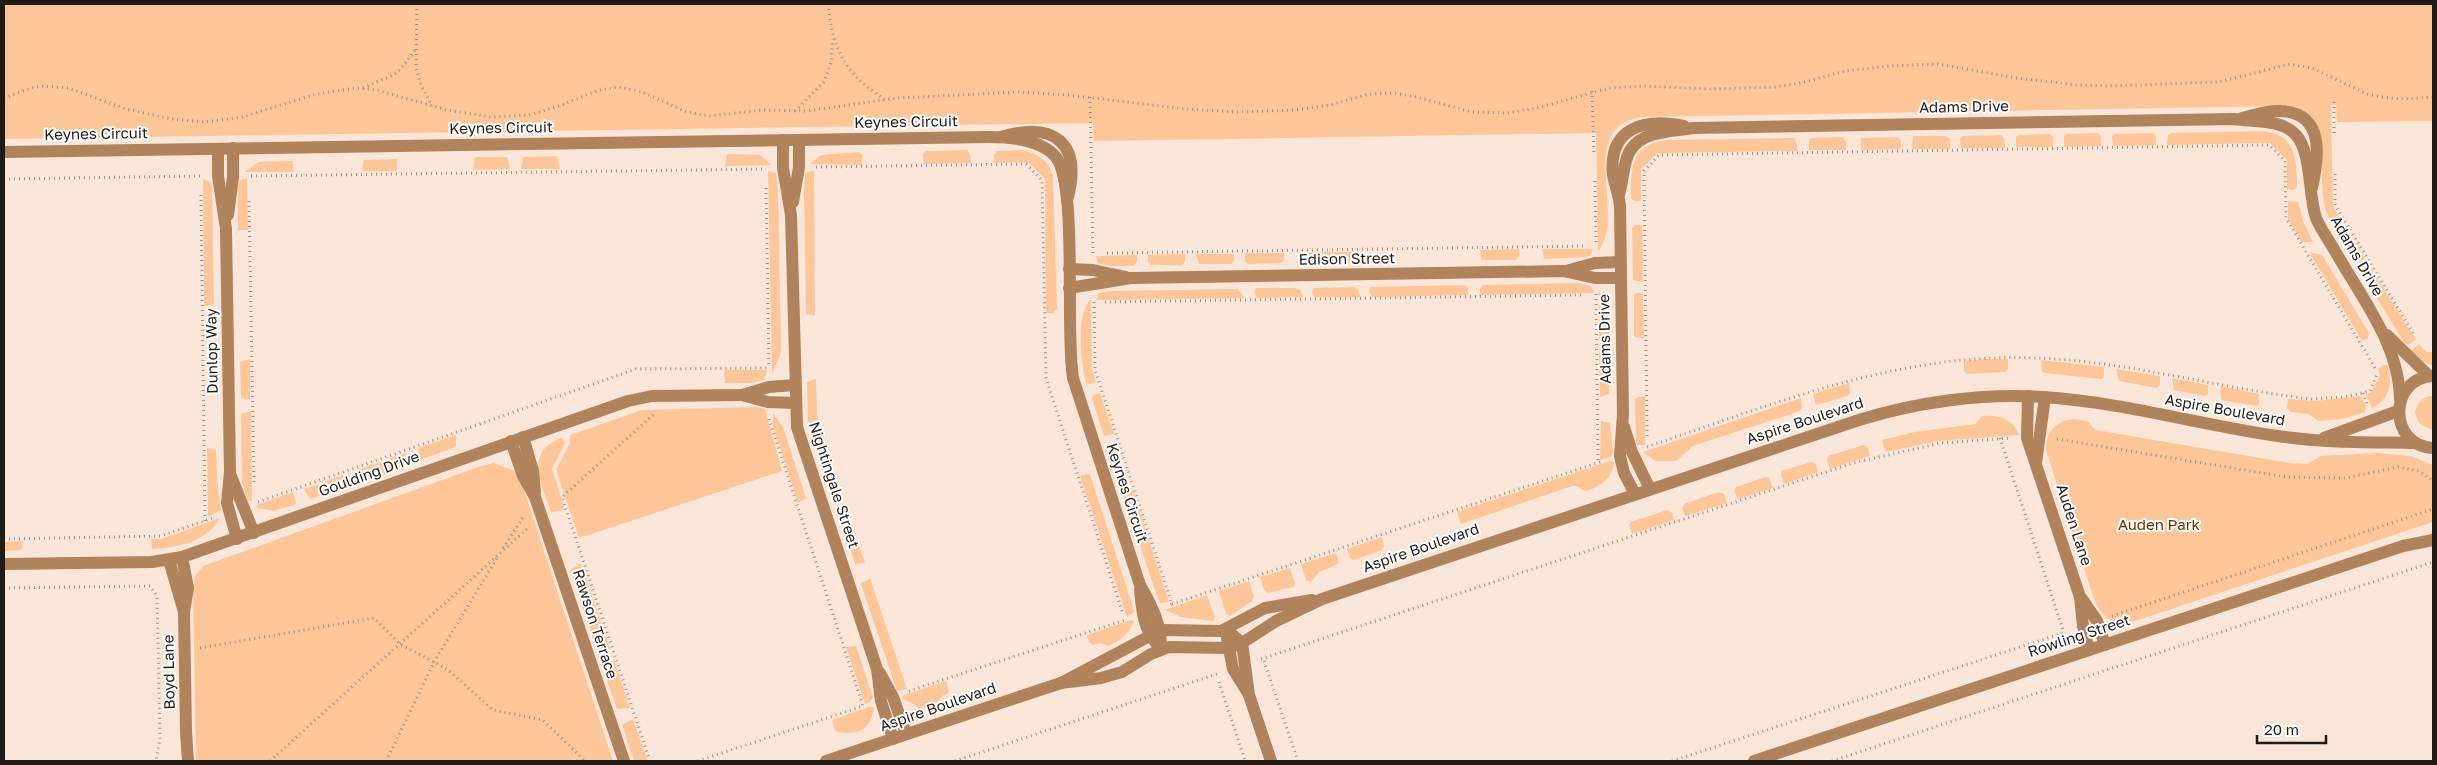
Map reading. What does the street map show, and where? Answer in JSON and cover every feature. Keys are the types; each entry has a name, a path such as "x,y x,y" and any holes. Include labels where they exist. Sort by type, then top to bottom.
{"street":[{"name":"Adams Drive","path":"1635,494 1624,473 1620,456 1623,423 1619,195 1626,159 1633,146 1653,134 1694,128 2234,119 2280,111 2303,118 2312,128 2317,150 2318,164 2311,195 2317,220 2382,330 2396,364 2400,423 2405,434 2427,448"},
{"name":"Keynes Circuit","path":"4,152 999,137 1020,131 1034,130 1045,132 1062,143 1071,160 1072,181 1067,203 1073,378 1140,585 1148,612 1149,634 1161,649"},
{"name":"Nightingale Street","path":"783,140 783,168 791,215 794,385 800,436 887,699 906,734"},
{"name":"Nightingale Street","path":"791,215 799,167 798,140"},
{"name":"Dunlop Way","path":"226,229 233,176 233,148"},
{"name":"Dunlop Way","path":"218,149 218,176 226,229 230,472 227,490 229,512 237,539"},
{"name":"Edison Street","path":"1069,288 1094,286 1131,278 1563,271 1595,263 1620,262"},
{"name":"Edison Street","path":"1069,269 1093,270 1131,278"},
{"name":"Edison Street","path":"1563,271 1595,278 1620,278"},
{"name":"Adams Drive","path":"2382,330 2431,376"},
{"path":"2399,405 2407,388 2416,380 2431,376"},
{"name":"Goulding Drive","path":"4,564 134,563 169,560 237,539 523,436 628,401 641,398 742,395 769,387 794,385"},
{"name":"Goulding Drive","path":"742,395 768,402 795,403"},
{"name":"Auden Lane","path":"2028,396 2036,463 2080,596 2083,626 2089,650"},
{"name":"Aspire Boulevard","path":"826,761 1061,683 1149,634 1161,630 1213,632 1227,630 1265,608 1322,599 1650,489 1889,412 1970,398 2045,397 2280,436 2427,448"},
{"name":"Auden Lane","path":"2033,438 2045,397"},
{"name":"Aspire Boulevard","path":"2316,440 2348,431 2399,405"},
{"name":"Adams Drive","path":"1623,423 1632,452 1650,489"},
{"name":"Rawson Terrace","path":"523,436 533,471 536,496 624,761"},
{"name":"Rawson Terrace","path":"511,441 523,476 536,496"},
{"name":"Dunlop Way","path":"230,472 254,532"},
{"name":"Rowling Street","path":"2415,542 2433,530"},
{"name":"Rowling Street","path":"1754,761 2415,542 2433,540"},
{"name":"Boyd Lane","path":"182,557 188,588 188,600 184,612"},
{"name":"Boyd Lane","path":"169,560 184,612 188,761"},
{"name":"Auden Lane","path":"2080,596 2097,621 2105,645"},
{"name":"Aspire Boulevard","path":"1061,683 1101,678 1122,672 1161,649 1177,646 1228,648 1242,643 1276,620 1308,602"},
{"name":"Keynes Circuit","path":"1148,612 1161,630"},
{"path":"1161,630 1161,649"},
{"path":"1227,630 1242,643 1250,695 1271,761"},
{"path":"1227,630 1228,648 1233,669 1250,695"},
{"name":"Nightingale Street","path":"887,699 892,739"},
{"name":"Boyd Lane","path":"180,761 186,732"}],"path":[{"path":"417,4 415,49 418,77 432,106"},
{"path":"794,111 824,82 830,64 833,38 828,4"},
{"path":"833,38 841,56 855,76 884,100"},
{"path":"363,88 393,76 400,70 415,49"},
{"path":"4,98 31,88 68,88 126,108 172,119 205,122 242,118 333,90 363,88 479,116 515,117 542,112 600,90 619,87 642,92 674,108 700,115 763,110 794,111 833,108 884,100 1018,92 1090,97 1172,108 1238,112 1295,110 1330,105 1369,94 1394,93 1417,97 1472,112 1507,113 1541,107 1609,88 1643,86 1711,89 1775,87 1805,82 1845,71 1890,66 1938,64 2055,83 2107,86 2219,82 2290,64 2323,72 2360,91 2381,97 2404,99 2433,97"},
{"path":"1090,97 1093,270"},
{"path":"2334,102 2334,140"},
{"path":"1647,447 1644,171 1659,155 2269,145 2285,162 2286,218 2378,376"},
{"path":"799,167 1026,164 1042,180 1046,378 1125,620"},
{"path":"766,168 769,387"},
{"path":"249,185 249,176 783,168"},
{"path":"2335,168 2335,206 2415,336"},
{"path":"201,176 205,521"},
{"path":"4,179 218,176"},
{"path":"249,194 254,484"},
{"path":"1093,253 1596,246"},
{"path":"698,761 1172,604 1095,370 1094,286"},
{"path":"1094,302 1596,295"},
{"path":"254,493 254,503 636,370 769,367"},
{"path":"650,761 562,497 672,397"},
{"path":"769,418 863,706"},
{"path":"2000,438 2064,633"},
{"path":"1246,664 1853,463 1940,443 2000,438 2033,438 2106,446 2287,477 2346,478 2398,467 2419,471 2433,481"},
{"path":"386,761 434,662 536,496"},
{"path":"2097,621 2433,509"},
{"path":"4,539 160,536 229,512"},
{"path":"270,761 542,515"},
{"path":"1832,761 2433,562"},
{"path":"4,588 150,586 157,596 160,739 156,761"},
{"path":"185,650 374,618 400,644 447,669 494,710 544,720 585,761"},
{"path":"1672,761 2083,626"},
{"path":"1263,658 1298,761"},
{"path":"955,761 1233,669"},
{"path":"1216,674 1245,761"}],"green space":[{"path":"4,4 2433,4 2433,121 2337,122 2336,105 2331,105 2333,206 2340,218 2334,221 2329,217 2323,197 2321,140 2285,106 1641,117 1621,125 1610,138 1606,155 1608,217 1606,236 1598,251 1596,133 1094,141 1093,123 4,139"},
{"path":"2262,131 2282,137 2292,150 2297,177 2297,187 2294,190 2287,189 2287,160 2270,143 2167,145 2168,135 2171,133"},
{"path":"2098,133 2101,136 2101,146 2064,147 2064,136 2067,134"},
{"path":"2153,133 2156,136 2156,145 2113,146 2112,136 2115,134"},
{"path":"2049,134 2053,137 2053,147 2016,147 2016,137 2019,135"},
{"path":"2001,135 2004,138 2005,148 1961,148 1960,139 1963,136"},
{"path":"1913,136 1946,136 1950,139 1950,149 1912,149"},
{"path":"1842,137 1846,141 1846,150 1809,150 1809,140 1811,138"},
{"path":"1897,137 1901,140 1901,149 1861,150 1861,138"},
{"path":"1795,138 1798,151 1658,153 1641,169 1641,201 1631,199 1631,177 1635,159 1646,147 1656,142 1668,140"},
{"path":"967,150 970,154 971,163 924,164 923,154 926,151"},
{"path":"1020,150 1036,155 1045,161 1053,175 1057,309 1053,313 1046,313 1045,179 1028,162 994,163 994,154 997,151"},
{"path":"859,152 862,155 862,165 810,164 821,155"},
{"path":"727,154 760,155 772,165 725,166"},
{"path":"557,156 560,169 521,169 523,157"},
{"path":"475,157 507,157 510,169 473,170"},
{"path":"397,159 397,171 362,171 364,160"},
{"path":"292,161 294,172 244,172 259,162"},
{"path":"814,170 815,316 806,314 804,193 805,173"},
{"path":"768,171 776,173 778,189 781,353 772,374"},
{"path":"247,178 248,230 238,230 239,181"},
{"path":"203,179 211,182 212,188 214,305 204,306"},
{"path":"2288,201 2298,202 2303,221 2313,242 2302,242 2288,219"},
{"path":"1634,225 1642,225 1643,282 1633,280 1632,228"},
{"path":"2346,228 2365,259 2355,263 2338,233"},
{"path":"1519,249 1519,256 1516,260 1481,260 1480,250"},
{"path":"1542,249 1593,249 1590,256 1544,259"},
{"path":"1308,252 1353,252 1353,259 1350,263 1310,263"},
{"path":"2309,252 2322,255 2369,333 2368,338 2362,341"},
{"path":"1245,253 1284,253 1284,260 1281,263 1248,264 1245,261"},
{"path":"1185,254 1185,262 1182,265 1151,265 1148,262 1148,255"},
{"path":"1196,254 1234,254 1234,261 1231,264 1199,264"},
{"path":"1137,255 1137,262 1133,266 1110,266 1098,263 1096,256"},
{"path":"2371,269 2416,340 2410,344 2405,344 2364,277 2365,273"},
{"path":"1578,283 1591,286 1594,293 1480,295 1482,285"},
{"path":"1465,285 1468,288 1468,295 1372,297 1369,290 1371,287"},
{"path":"1354,287 1358,289 1360,297 1314,297 1312,291 1314,288"},
{"path":"1256,288 1296,288 1300,290 1303,297 1257,298 1254,292"},
{"path":"1238,289 1245,298 1096,300 1099,293 1113,291"},
{"path":"1599,291 1608,307 1609,336 1599,339"},
{"path":"1636,293 1643,293 1644,338 1634,337 1634,296"},
{"path":"1091,299 1092,369 1096,382 1090,384 1086,382 1084,374 1081,324 1086,306"},
{"path":"2419,344 2426,352 2433,352 2433,366 2424,362 2411,351"},
{"path":"1599,351 1606,351 1609,354 1609,394 1600,397"},
{"path":"250,359 250,400 241,398 240,362"},
{"path":"2008,359 2008,369 2005,372 1967,374 1964,371 1964,361"},
{"path":"2041,360 2104,367 2104,376 2102,379 2044,373"},
{"path":"2383,365 2387,365 2390,384 2383,400 2372,408 2366,394 2371,392 2380,376 2378,369"},
{"path":"2116,369 2160,376 2160,385 2157,388 2119,381"},
{"path":"724,370 767,370 764,380 751,383 725,383"},
{"path":"2172,378 2208,385 2208,394 2205,396 2174,390"},
{"path":"816,379 817,416 826,444 816,445 808,421 807,382"},
{"path":"1849,383 1850,393 1847,396 1816,405 1813,394"},
{"path":"2220,386 2259,394 2259,403 2257,406 2221,400"},
{"path":"1100,393 1114,434 1104,436 1092,399 1093,395"},
{"path":"1645,396 1645,445 1637,445 1635,399"},
{"path":"2361,396 2366,407 2365,412 2342,419 2318,421 2309,414 2290,412 2287,408 2288,399 2315,401"},
{"path":"2433,396 2432,430 2419,423 2415,413 2421,401 2426,397"},
{"path":"1801,398 1802,408 1800,411 1693,446 1676,461 1655,461 1643,452"},
{"path":"756,407 765,409 782,471 579,538 557,473 557,468 570,443 570,435 642,410"},
{"path":"251,411 252,500 248,501 242,482 241,414"},
{"path":"773,413 783,427 806,498 798,503 773,426"},
{"path":"1982,416 1994,416 2009,421 2019,435 1938,441 1886,452 1882,440 1915,432 1975,424"},
{"name":"Auden Park","path":"2075,419 2087,421 2096,430 2289,463 2307,464 2321,456 2377,453 2411,456 2433,465 2433,522 2135,621 2127,623 2114,622 2104,615 2093,596 2046,450 2050,432 2058,424"},
{"path":"1601,421 1610,423 1613,453 1610,457 1600,460"},
{"path":"456,435 456,447 420,460 418,448"},
{"path":"561,438 565,443 552,469 565,510 551,512 540,480 539,460 542,452 550,444"},
{"path":"1864,445 1868,447 1870,456 1830,469 1827,460 1828,456"},
{"path":"207,448 216,450 221,510 208,517"},
{"path":"406,453 404,466 365,480 360,469"},
{"path":"1610,461 1614,462 1611,473 1605,481 1591,489 1586,491 1572,486 1461,524 1457,512"},
{"path":"1811,462 1816,464 1818,472 1784,484 1781,475 1782,471"},
{"path":"494,463 514,471 522,484 613,761 196,761 193,587 195,576 203,566 481,466"},
{"path":"349,473 351,485 310,499 304,489"},
{"path":"1090,475 1133,607 1134,612 1127,617 1080,476"},
{"path":"1766,477 1769,478 1773,488 1738,499 1734,490 1736,487"},
{"path":"1133,491 1169,602 1160,603 1124,498 1126,494"},
{"path":"293,492 296,504 274,511 256,508 257,505"},
{"path":"1719,492 1724,494 1727,503 1685,516 1682,508 1684,504"},
{"path":"1667,510 1672,513 1674,520 1632,534 1629,525 1631,522"},
{"path":"220,518 207,533 199,538 181,545 152,549 151,539 161,539"},
{"path":"852,525 865,563 855,564 844,530"},
{"path":"1382,537 1384,546 1382,550 1353,560 1350,558 1347,549"},
{"path":"23,541 21,550 4,551 4,542"},
{"path":"1336,553 1339,562 1336,565 1319,572 1311,582 1306,580 1301,564"},
{"path":"581,563 610,649 597,651 570,570"},
{"path":"1290,568 1295,584 1293,587 1268,593 1264,589 1260,577"},
{"path":"870,578 907,689 897,691 861,584"},
{"path":"1249,581 1254,597 1252,601 1230,616 1226,614 1219,591"},
{"path":"1207,595 1215,617 1213,621 1181,617 1165,610"},
{"path":"1131,620 1134,621 1127,633 1113,644 1108,646 1100,643 1093,645 1089,642 1087,635"},
{"path":"856,646 873,698 865,704 846,647"},
{"path":"614,660 630,708 617,709 602,666"},
{"path":"947,681 949,693 942,696 933,707 919,708 902,698 904,695"},
{"path":"874,707 873,715 861,730 849,733 835,731 832,720"},
{"path":"633,719 648,761 634,761 622,725"}]}
